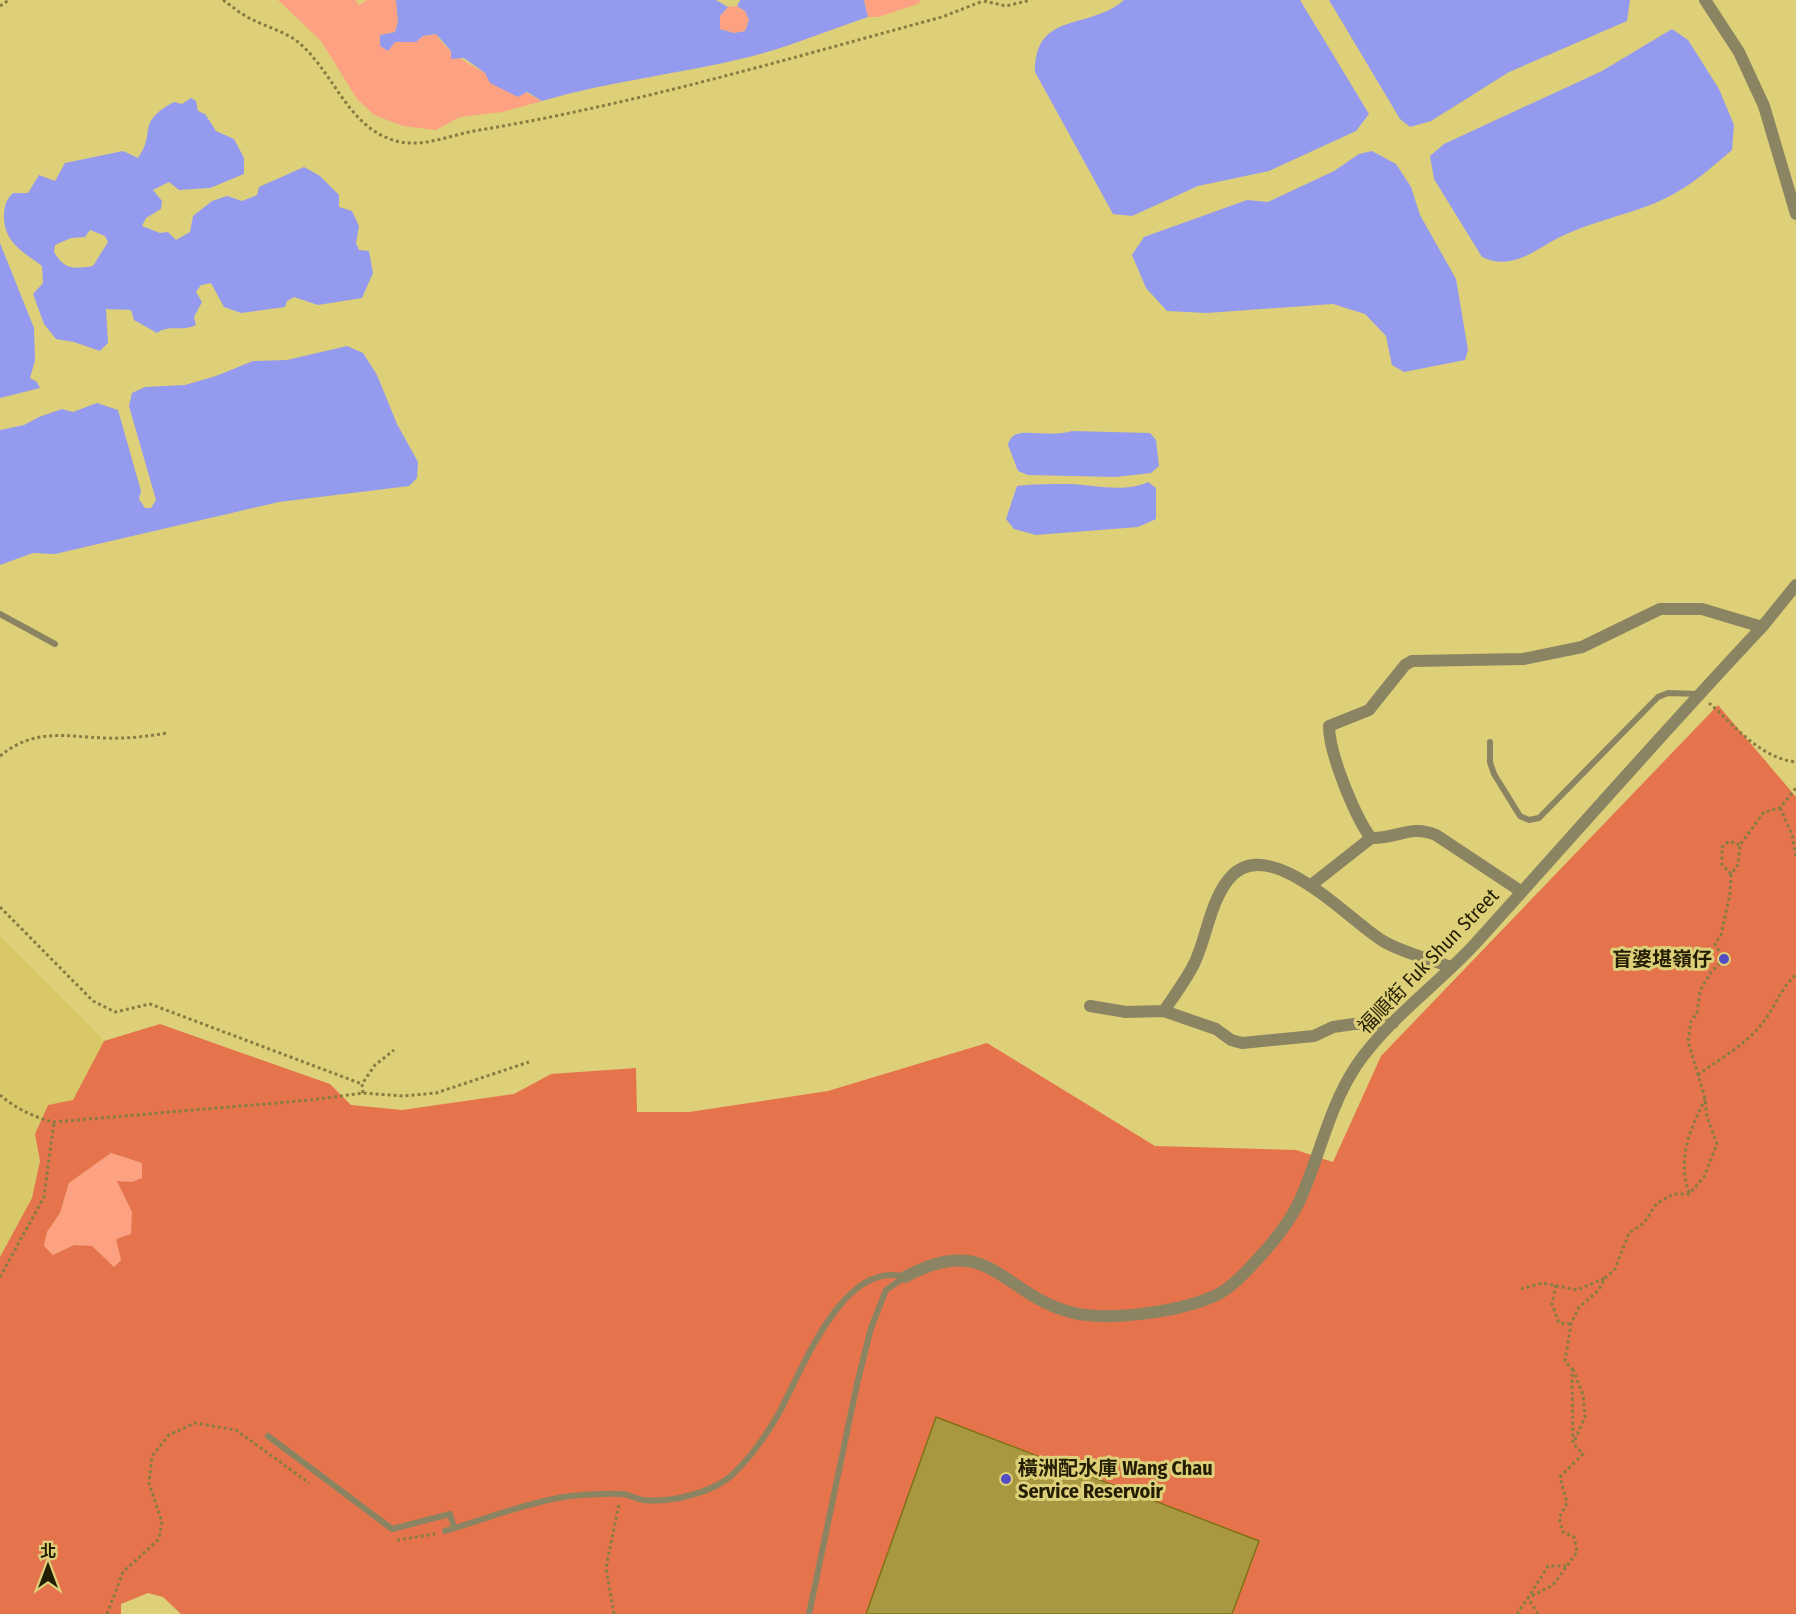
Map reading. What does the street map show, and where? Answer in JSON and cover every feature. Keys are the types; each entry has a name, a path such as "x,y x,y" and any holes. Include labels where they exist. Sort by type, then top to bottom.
{"street":[{"path":"1705,0 1739,52 1764,106 1796,214"},
{"name":"福順街 Fuk Shun Street","path":"905,1277 943,1262 962,1261 987,1265 1045,1301 1071,1312 1118,1316 1175,1310 1216,1296 1246,1272 1276,1240 1299,1202 1341,1092 1376,1039 1452,967 1522,892 1762,627 1796,585"},
{"path":"1371,838 1363,828 1336,760 1329,739 1329,726 1369,710 1405,665 1412,661 1523,659 1582,647 1660,609 1702,609 1762,627"},
{"path":"1310,886 1371,838 1383,839 1422,829 1436,835 1522,892"},
{"path":"1164,1011 1194,965 1212,910 1229,878 1255,864 1299,876 1384,942 1452,967"},
{"path":"1090,1006 1126,1012 1164,1011 1216,1029 1231,1040 1242,1043 1314,1036 1333,1027 1354,1024 1393,1023"}],"lane":[{"path":"0,614 55,644"},
{"path":"1490,742 1490,762 1494,774 1520,816 1529,820 1539,818 1658,697 1668,693 1699,694"},
{"path":"445,1531 559,1497 622,1494 643,1500 666,1499 705,1491 731,1477 755,1451 778,1414 822,1330 838,1306 877,1276 892,1274 905,1277"},
{"name":"福順街 Fuk Shun Street","path":"809,1614 857,1384 871,1328 886,1290 905,1277"},
{"path":"268,1436 392,1530 450,1514 453,1524"}],"path":[{"path":"0,6 9,0"},
{"path":"223,0 250,18 297,41 325,71 359,122 391,140 432,143 471,132 534,122 680,88 942,16 983,1 1006,6 1031,0"},
{"path":"1699,694 1759,748 1781,760 1796,762"},
{"path":"0,756 15,743 35,736 131,738 168,733"},
{"path":"1521,1289 1542,1283 1577,1290 1605,1278 1615,1269 1629,1233 1644,1223 1657,1203 1674,1194 1689,1194 1704,1177 1717,1144 1707,1117 1705,1098 1688,1041 1691,1021 1698,1013 1700,991 1711,972 1724,959 1715,944 1720,935 1730,894 1731,874 1738,865 1740,845 1764,812 1780,808 1796,788"},
{"path":"1780,808 1792,834 1796,857"},
{"path":"1731,874 1722,865 1722,847 1730,841 1740,845"},
{"path":"0,908 93,1001 114,1012 150,1004 362,1084"},
{"path":"1698,1075 1759,1028 1774,1008 1784,989 1796,975"},
{"path":"363,1093 362,1084 375,1065 394,1050"},
{"path":"0,1095 10,1104 41,1119 54,1122 310,1100 363,1093 403,1096 436,1093 529,1062"},
{"path":"1689,1194 1684,1180 1684,1156 1689,1132 1705,1098"},
{"path":"0,1277 44,1197 54,1122"},
{"path":"1573,1443 1585,1417 1583,1395 1572,1369 1565,1361 1571,1324 1579,1307 1598,1291 1605,1278"},
{"path":"1556,1285 1552,1304 1558,1323 1571,1324"},
{"path":"1528,1598 1553,1585 1576,1552 1574,1537 1563,1532 1559,1518 1567,1503 1560,1477 1583,1454 1573,1443 1572,1369"},
{"path":"107,1614 123,1572 159,1539 162,1522 149,1483 152,1456 169,1435 195,1423 236,1430 316,1488"},
{"path":"614,1614 606,1568 622,1494"},
{"path":"390,1538 399,1540 445,1531"},
{"path":"1517,1614 1548,1566 1566,1566"},
{"path":"1528,1598 1538,1614"}],"shaded area":[{"path":"278,0 355,0 359,5 367,0 396,0 398,22 395,32 380,35 394,42 416,42 423,36 436,34 444,45 469,64 542,101 503,112 460,117 436,130 403,126 374,115 357,99 321,41"},
{"path":"864,0 921,0 918,4 878,17 868,17"},
{"path":"737,6 745,11 749,20 745,31 734,33 720,29 720,16 728,7"},
{"path":"1718,705 1796,797 1796,1614 181,1614 163,1597 148,1593 121,1604 121,1614 0,1614 0,1257 32,1198 40,1161 35,1134 48,1105 73,1100 104,1041 160,1024 330,1084 351,1105 402,1110 514,1094 551,1074 636,1068 637,1112 689,1112 828,1091 987,1043 1155,1146 1296,1150 1333,1162 1381,1056","holes":["111,1153 142,1163 142,1178 132,1182 117,1181 132,1212 131,1234 116,1239 121,1260 114,1267 92,1246 74,1245 53,1255 44,1246 47,1232 60,1213 69,1183"]},
{"path":"0,936 104,1041 73,1101 47,1105 35,1134 40,1161 32,1198 0,1257"},
{"path":"111,1153 142,1163 142,1184 117,1181 163,1246 117,1238 121,1260 114,1267 74,1245 53,1255 44,1246 47,1232 60,1213 69,1183"}],"water":[{"path":"396,0 716,0 728,7 720,16 720,29 734,33 745,31 749,20 745,11 737,6 740,0 864,0 868,17 749,57 593,88 542,101 527,92 518,97 490,83 485,73 464,58 451,59 451,51 436,34 423,36 416,42 395,42 388,51 380,46 380,35 395,32 398,22"},
{"path":"1124,0 1300,0 1369,114 1356,131 1269,171 1198,186 1132,216 1113,214 1035,72 1037,52 1044,39 1054,30 1066,24 1095,16"},
{"path":"1329,0 1630,0 1627,21 1509,72 1431,121 1410,127 1400,119"},
{"path":"1672,29 1688,40 1719,89 1734,125 1732,150 1685,187 1653,204 1569,233 1513,261 1493,261 1482,257 1434,179 1430,156 1444,144 1602,71"},
{"path":"191,98 196,101 198,111 205,114 216,131 234,139 244,158 244,174 210,188 179,190 169,182 153,190 162,201 161,209 146,218 142,226 160,233 168,232 176,240 190,232 193,216 212,201 227,196 242,201 257,195 259,187 304,167 320,176 339,195 339,207 352,211 359,226 356,243 359,250 369,251 373,273 362,298 318,305 294,297 287,301 285,307 241,313 224,307 211,283 201,285 196,292 202,302 194,317 196,325 191,327 166,329 157,333 134,320 131,310 106,309 108,343 100,351 74,342 56,339 44,324 33,294 43,283 42,266 10,239 4,214 7,200 13,193 28,193 39,175 55,181 65,163 123,151 138,158 146,141 150,122 162,109 174,102 182,104","holes":["90,230 105,236 108,242 93,266 70,267 62,262 54,252 55,245 71,238 85,237"]},
{"path":"1372,151 1396,164 1411,187 1420,215 1456,279 1468,350 1465,360 1404,372 1392,365 1386,336 1365,314 1333,304 1207,313 1167,311 1146,288 1132,255 1144,237 1247,200 1268,202 1334,171 1359,154"},
{"path":"0,243 34,328 35,360 30,378 37,382 40,388 0,398"},
{"path":"347,346 363,353 377,375 397,424 418,462 417,478 409,486 279,502 55,554 33,553 0,565 0,430 24,425 62,409 73,412 97,403 118,410 141,491 139,499 145,508 151,508 156,500 129,406 132,393 145,387 185,385 216,376 253,361 287,360"},
{"path":"1072,431 1150,433 1156,440 1159,466 1151,473 1116,477 1028,475 1018,471 1008,445 1013,436 1022,433"},
{"path":"1148,482 1156,488 1156,519 1138,527 1036,535 1014,529 1006,519 1017,486 1069,484 1120,488"}],"building":[{"name":"橫洲配水庫 Wang Chau Service Reservoir","path":"936,1417 1259,1541 1232,1614 866,1614"}],"place":[{"name":"盲婆堪嶺仔","path":"1724,959"},
{"name":"橫洲配水庫 Wang Chau Service Reservoir","path":"1006,1479"}]}
